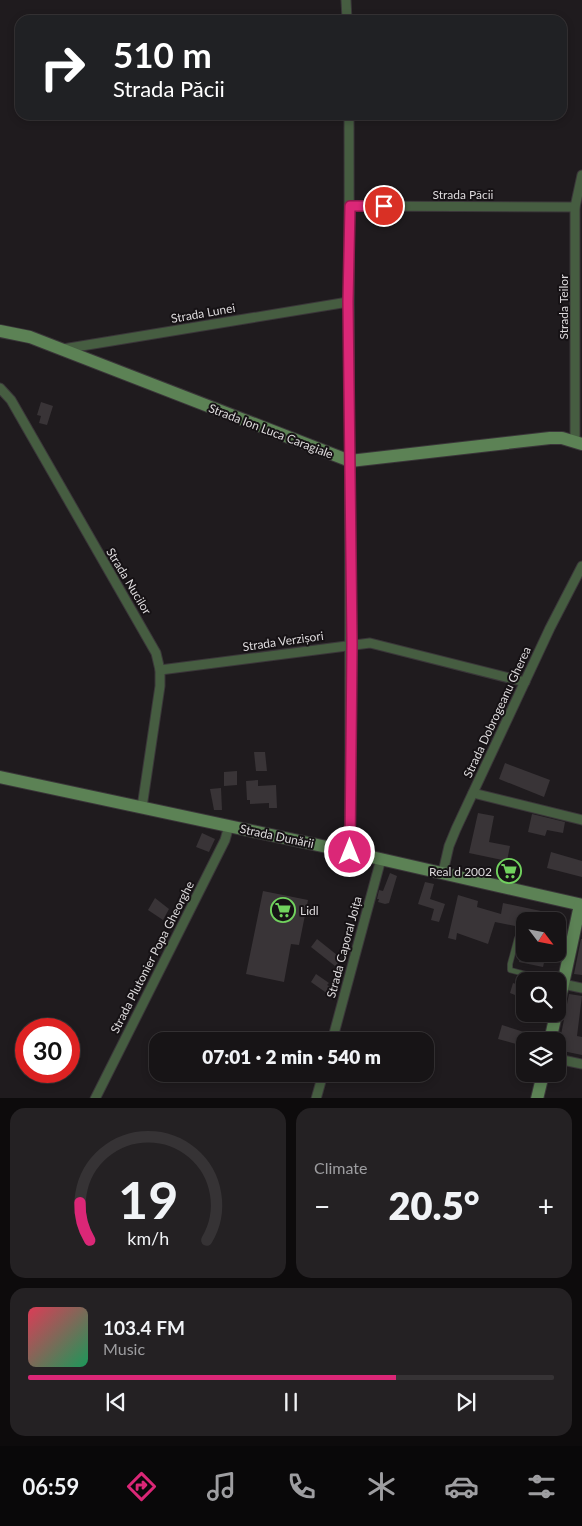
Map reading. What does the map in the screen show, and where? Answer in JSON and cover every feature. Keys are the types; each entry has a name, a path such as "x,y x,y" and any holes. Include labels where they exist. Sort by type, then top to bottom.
{"street":[{"path":"346,0 347,15"},
{"path":"349,120 348,302 352,644 350,852"},
{"name":"Strada Teilor","path":"578,443 575,207 582,175"},
{"name":"Strada Păcii","path":"350,206 575,207"},
{"name":"Strada Lunei","path":"62,349 348,302"},
{"name":"Strada Ion Luca Caragiale","path":"0,331 30,337 350,461 550,438 578,443"},
{"name":"Strada Nucilor","path":"0,388 11,400 147,634 156,653 160,670 160,686 142,807"},
{"name":"Strada Dobrogeanu Gherea","path":"443,872 449,846 473,793 582,566"},
{"name":"Strada Verzișori","path":"160,670 370,643 525,682"},
{"name":"Strada Dunării","path":"0,777 443,872 581,905"},
{"path":"473,793 582,820"},
{"name":"Strada Plutonier Popa Gheorghe","path":"95,1098 220,849 229,826"},
{"name":"Strada Caporal Joița","path":"334,1032 381,859"},
{"path":"561,972 581,905"},
{"path":"566,984 582,988"},
{"path":"566,1061 582,1064"},
{"path":"316,1098 320,1082"},
{"path":"538,1098 541,1082"}],"lane":[{"path":"516,942 510,964 510,970 516,973"}],"building":[{"path":"41,402 53,406 47,425 39,423 41,416 37,415"},
{"path":"254,752 265,752 267,771 256,771"},
{"path":"505,763 550,780 544,797 499,779"},
{"path":"237,771 237,785 224,786 224,772"},
{"path":"258,780 258,786 276,785 277,808 269,808 269,803 250,804 250,800 247,800 246,781"},
{"path":"221,788 222,810 214,810 210,789"},
{"path":"478,813 494,816 489,842 510,846 507,861 469,853"},
{"path":"532,814 565,822 563,833 547,830 545,836 528,832"},
{"path":"202,833 215,839 209,852 196,847"},
{"path":"551,852 582,861 582,877 547,868"},
{"path":"390,873 397,876 389,903 385,904 378,902 379,899 377,899 379,890 383,891"},
{"path":"425,882 434,884 430,899 445,904 439,922 431,920 434,909 418,904"},
{"path":"263,891 308,900 299,945 291,944 284,982 246,974"},
{"path":"458,895 478,901 477,907 501,914 503,903 546,912 516,912 515,926 495,922 488,944 457,933 456,940 448,938"},
{"path":"155,898 169,909 163,920 148,910"},
{"path":"317,939 342,959 335,966 311,947"},
{"path":"582,939 582,975 574,974"},
{"path":"519,962 544,962 543,967"},
{"path":"316,974 329,983 327,985 332,988 328,994 311,982"},
{"path":"513,983 516,984 516,995 510,993"},
{"path":"569,994 582,996 577,1036 582,1037 582,1055 566,1052 566,1032 562,1032 564,1022 566,1022"},
{"path":"502,1025 524,1032 516,1032 516,1044 498,1039"}],"place":[{"name":"Real d 2002","path":"509,871"},
{"name":"Lidl","path":"283,910"}],"route":[{"path":"350,852 352,644 348,302 350,206 384,206"}]}
